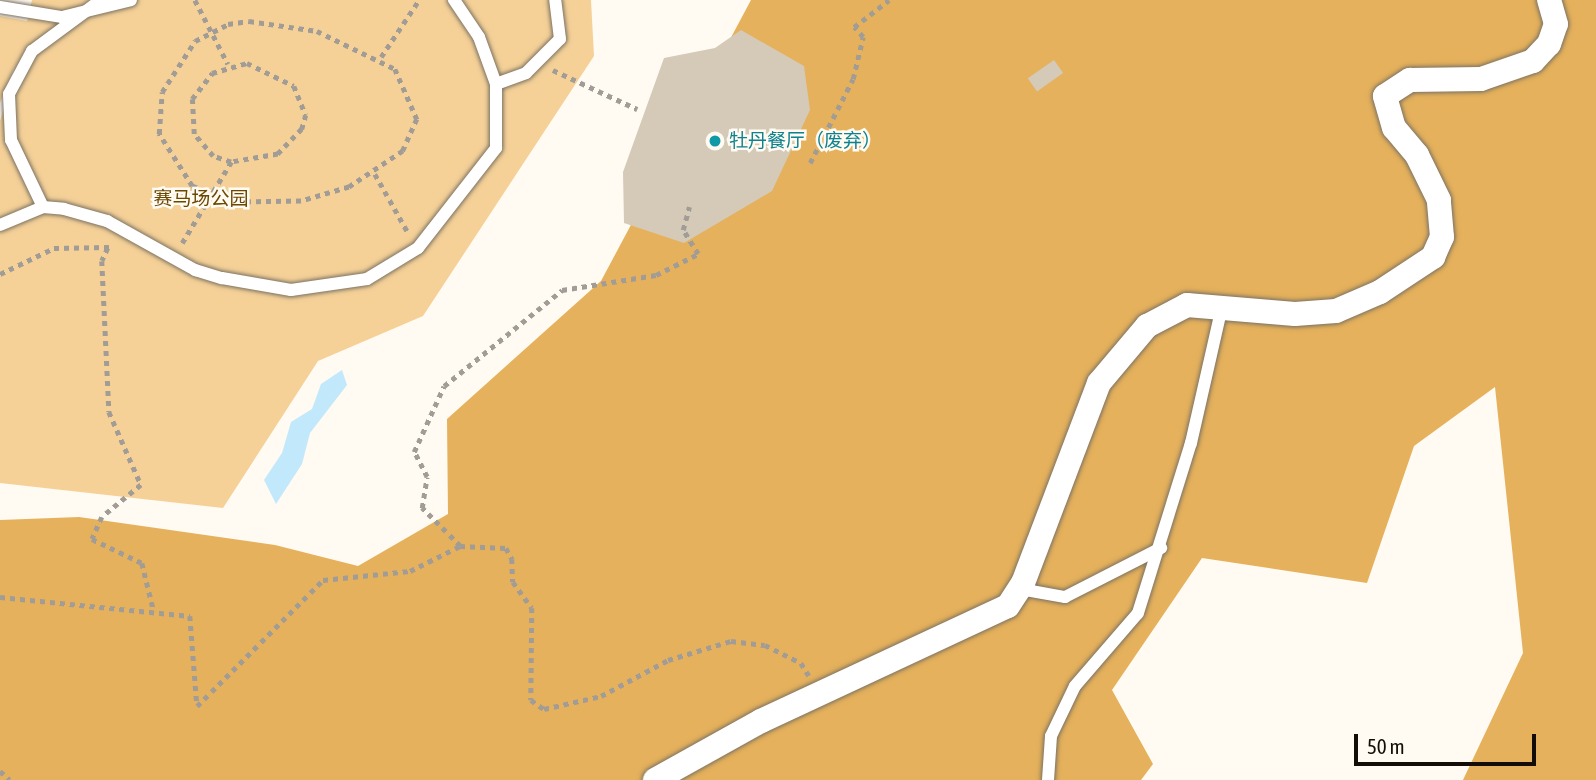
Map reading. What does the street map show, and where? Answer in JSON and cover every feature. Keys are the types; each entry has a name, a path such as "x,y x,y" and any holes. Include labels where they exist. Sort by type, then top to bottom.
{"street":[{"path":"655,780 820,695 993,616 1020,589 1109,365 1166,313 1222,304 1326,313 1380,292 1433,257 1442,237 1439,200 1417,155 1394,128 1385,96 1410,80 1481,79 1534,61 1549,44 1556,24 1549,0"}],"lane":[{"path":"43,207 11,140 9,94 32,51 101,0"},
{"path":"0,7 85,14 131,0"},
{"path":"0,225 43,207 85,214 172,258 249,284 315,290 367,279 418,248 496,148 496,84 479,37 454,0"},
{"path":"496,84 526,73 560,39 555,0"},
{"path":"1048,780 1051,736 1075,685 1138,613 1161,548 1222,304"},
{"path":"1020,589 1065,597 1161,548"}],"path":[{"path":"195,0 228,64"},
{"path":"381,57 419,0"},
{"path":"810,163 853,79 863,37 854,27 889,0"},
{"path":"272,22 317,31 381,57 407,85 417,119 403,151 375,174 301,201 210,197 172,162 157,112 181,54 211,31 272,22"},
{"path":"228,64 265,66 281,75 303,99 306,115 302,129 278,154 231,162 202,146 190,116 200,83 228,64"},
{"path":"568,82 638,109"},
{"path":"172,258 231,162"},
{"path":"375,174 418,248"},
{"path":"460,546 422,508 427,477 414,452 444,386 562,290 656,275 698,254 683,230 690,207"},
{"path":"0,274 54,248 107,248 134,237"},
{"path":"107,248 102,261 109,412 141,485 102,517 92,540 142,563 155,612"},
{"path":"0,597 190,616 197,706 323,580 410,571 460,546 506,548 513,559 513,582 532,608 531,700 544,709 601,696 668,660 731,641 765,645 801,663 820,695"},
{"path":"0,771 10,780"}],"green space":[{"name":"赛马场公园","path":"32,0 591,0 594,56 423,316 318,361 223,508 0,483 0,121 15,66 0,103 0,16 27,21"}],"shaded area":[{"path":"751,0 1596,0 1596,780 1463,780 1523,653 1495,387 1414,446 1367,583 1202,558 1112,690 1153,764 1141,780 0,780 0,520 79,517 275,545 358,566 448,514 447,419 601,281"}],"water":[{"path":"342,370 347,385 310,433 302,464 276,504 264,480 282,453 291,422 312,409 321,384"}],"building":[{"name":"牡丹餐厅（废弃）","path":"741,30 804,66 810,110 772,191 684,243 624,223 623,172 664,58 715,48"},
{"path":"1054,60 1063,73 1037,91 1028,78"}],"place":[{"name":"牡丹餐厅（废弃）","path":"715,141"}]}
